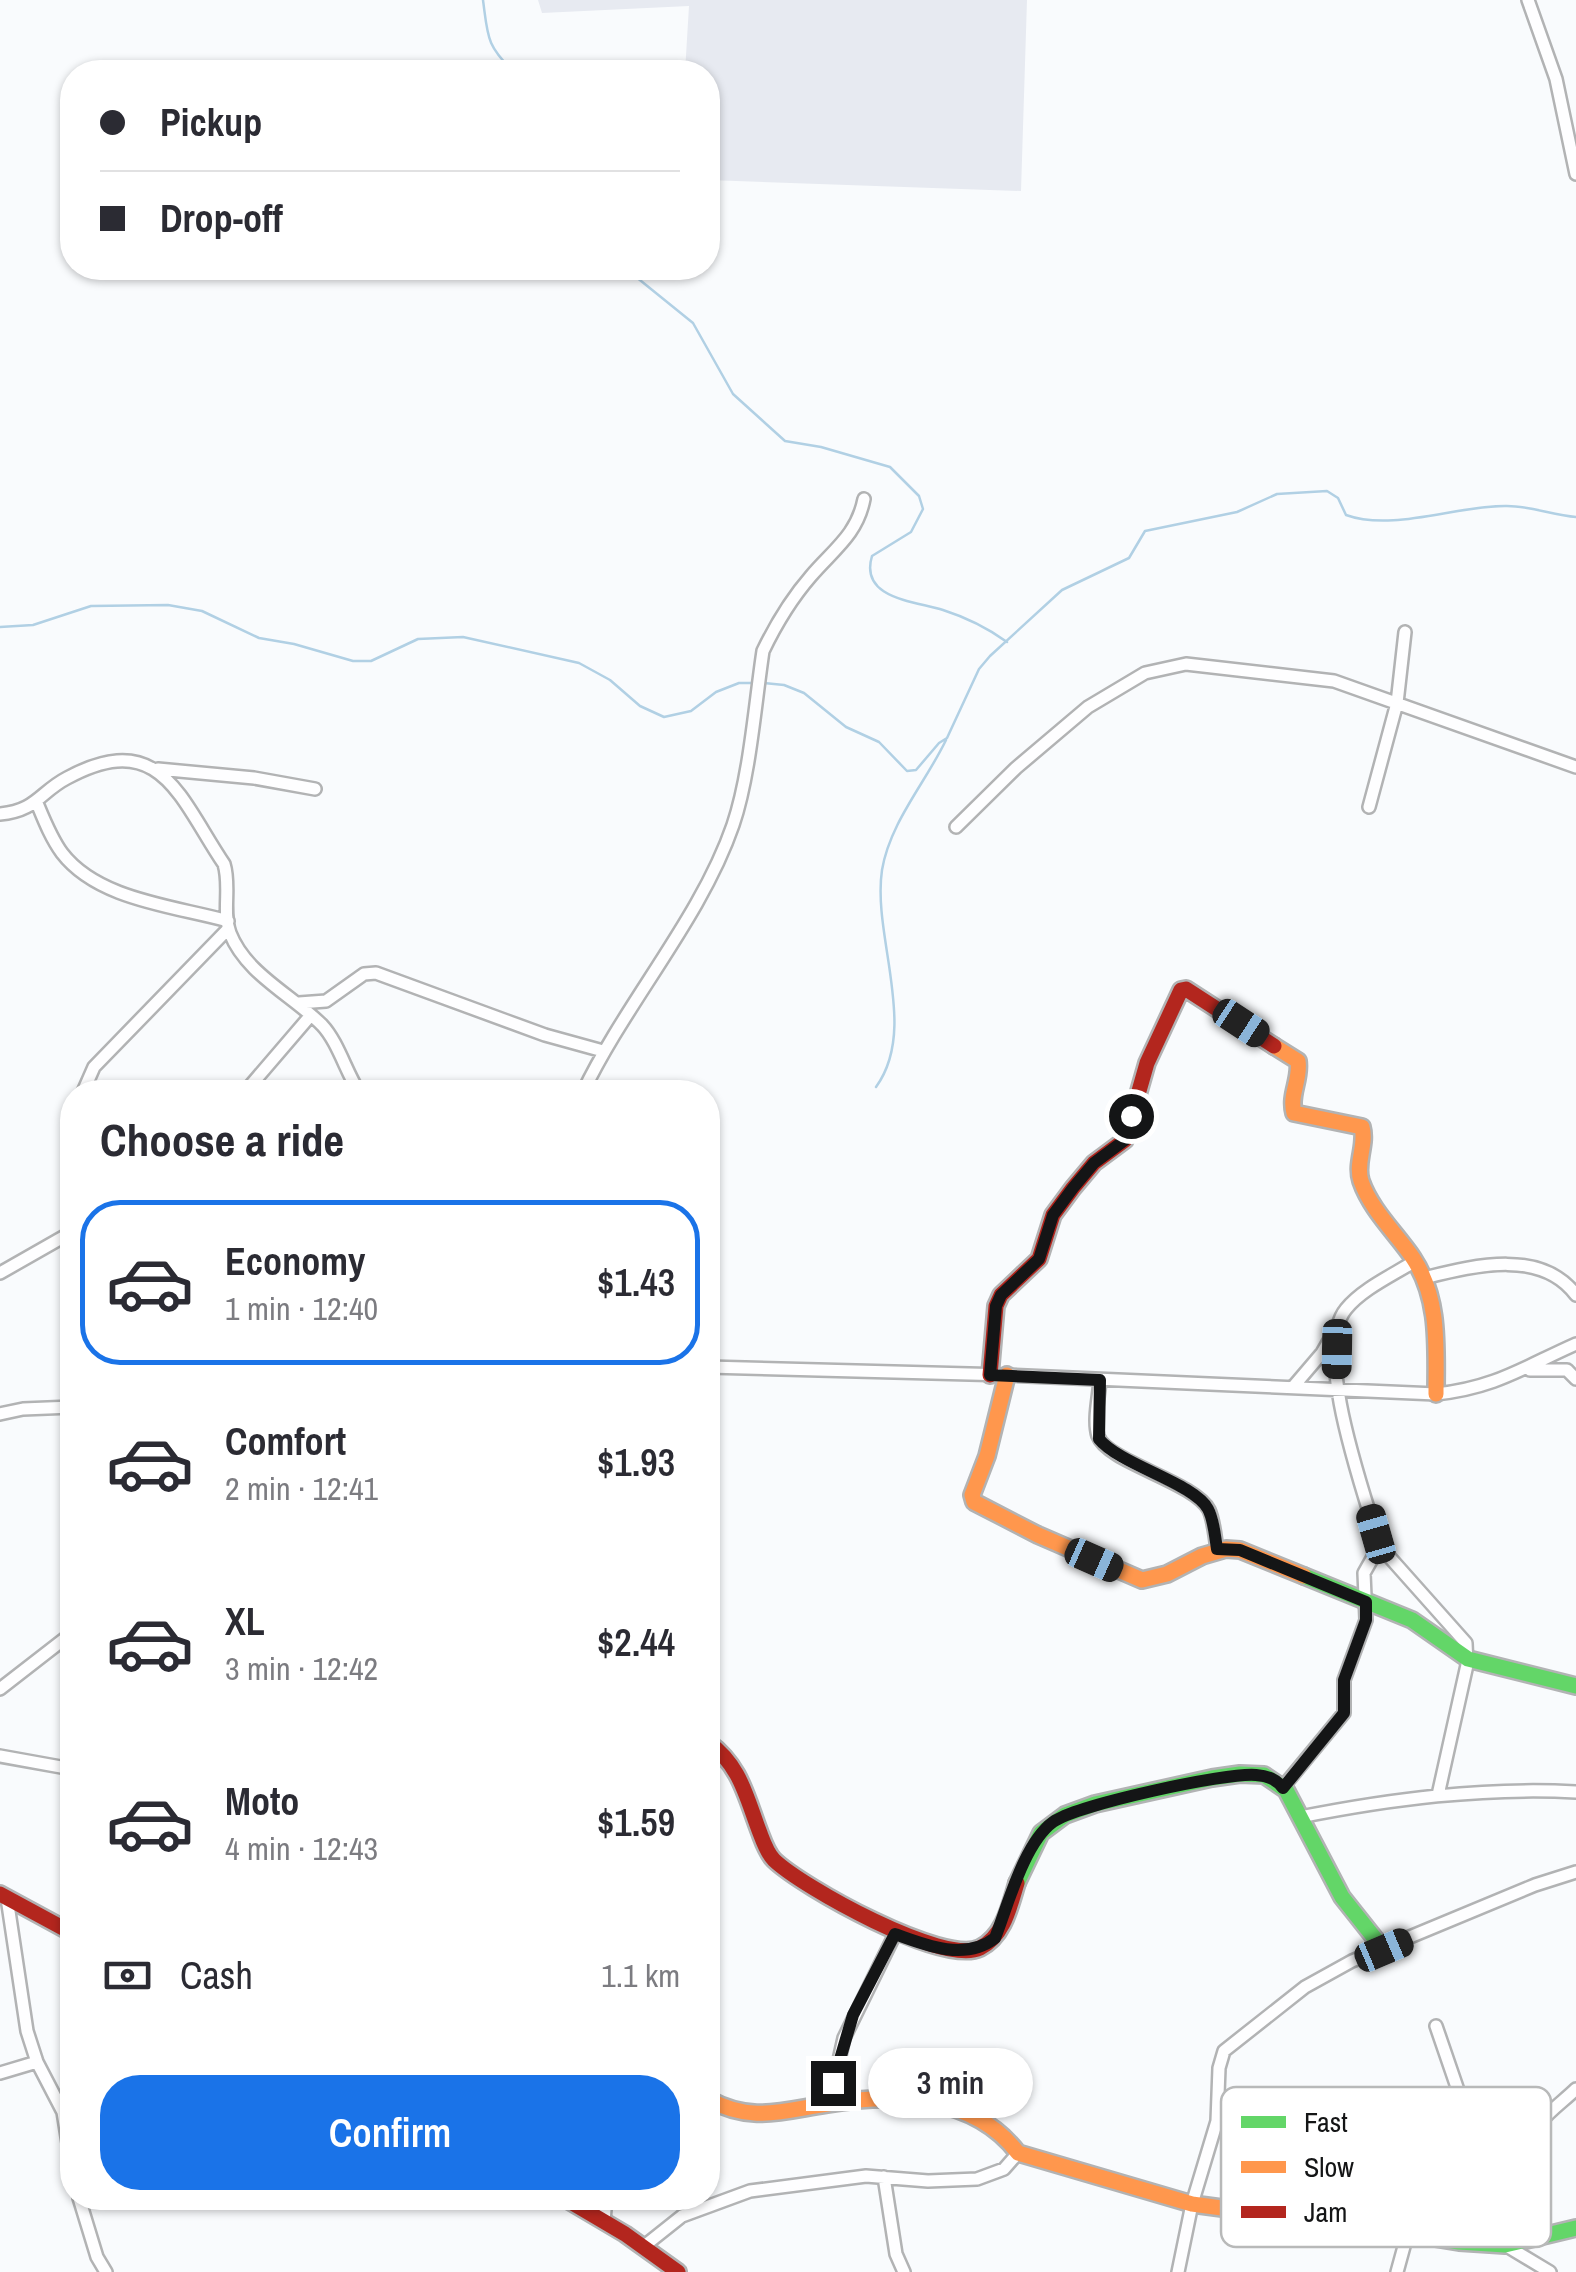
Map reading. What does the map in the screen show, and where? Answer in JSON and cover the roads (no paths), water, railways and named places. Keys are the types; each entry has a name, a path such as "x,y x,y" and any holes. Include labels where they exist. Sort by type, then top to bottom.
{"street":[{"path":"1528,0 1556,79 1576,174"},
{"path":"588,1080 696,902 726,842 740,800 761,666 772,632 803,585 852,533 864,499"},
{"path":"1369,806 1397,703 1406,632"},
{"path":"956,828 1016,768 1088,707 1116,688 1166,667 1206,664 1334,680 1576,766"},
{"path":"0,814 37,803 70,776 120,760 158,769 254,778 316,789"},
{"path":"158,769 172,783 224,864 228,925 238,948 261,974 326,1029 352,1080"},
{"path":"37,803 54,841 81,873 126,894 228,925"},
{"path":"88,1080 94,1068 228,925"},
{"path":"299,1003 326,1001 364,974 376,974 546,1035 603,1051"},
{"path":"1436,1394 1433,1304 1415,1261 1362,1184 1358,1166 1366,1142 1362,1127 1294,1113 1291,1100 1301,1070 1298,1061 1186,989 1181,990 1161,1023 1136,1086 1125,1140 1094,1163 1073,1188 1053,1215 1039,1259 1001,1295 996,1306 998,1375 988,1456 972,1496 974,1502 1038,1536 1142,1580 1158,1578 1217,1549 1240,1550 1431,1630 1468,1659 1576,1686"},
{"path":"326,1001 326,1029"},
{"path":"255,1080 312,1015"},
{"path":"0,1273 60,1239"},
{"path":"1293,1387 1322,1353 1347,1307 1415,1261"},
{"path":"1424,1278 1492,1265 1522,1266 1549,1270 1576,1295"},
{"path":"1339,1324 1336,1390 1377,1543 1466,1643 1468,1659 1438,1796"},
{"path":"720,1367 1436,1394 1484,1386 1576,1344"},
{"path":"1526,1370 1575,1372"},
{"path":"1100,1380 1099,1439 1107,1449 1204,1503 1210,1511 1217,1549"},
{"path":"0,1414 23,1408 60,1407"},
{"path":"1283,1788 1344,1713 1344,1680 1366,1620 1364,1573 1377,1543"},
{"path":"0,1689 60,1643"},
{"path":"720,1749 739,1773 765,1848 773,1859 895,1934 944,1948 972,1951 995,1938 1033,1844 1052,1822 1074,1811 1210,1779 1243,1775 1276,1779 1350,1910 1384,1950"},
{"path":"0,1756 60,1768"},
{"path":"1300,1817 1372,1803 1438,1796 1576,1792"},
{"path":"1178,2272 1192,2204 1217,2121 1224,2051 1305,1986 1352,1961 1534,1885 1576,1872"},
{"path":"4,1896 60,1926"},
{"path":"4,1896 27,2031 60,2106"},
{"path":"828,2104 844,2038 895,1934"},
{"path":"1436,2026 1457,2087"},
{"path":"0,2074 38,2062"},
{"path":"1551,2112 1576,2089"},
{"path":"720,2105 740,2114 882,2100 933,2102 959,2109 998,2128 1018,2153 1192,2204 1221,2208"},
{"path":"720,2203 750,2192 833,2179 977,2179 1004,2170 1018,2153"},
{"path":"884,2177 896,2254 904,2272"},
{"path":"83,2210 106,2272"},
{"path":"585,2210 678,2272"},
{"path":"604,2221 605,2210"},
{"path":"643,2246 682,2216 699,2210"},
{"path":"1551,2235 1576,2228"},
{"path":"1397,2272 1404,2247"},
{"path":"1509,2247 1550,2272"}],"waterway":[{"path":"483,0 490,40 503,60"},
{"path":"640,280 693,323 733,394 785,441 890,467 919,496 923,509 911,532 872,556 870,570 881,590 960,616 1007,642"},
{"path":"764,683 804,693 846,727 879,742 907,771 916,770 947,738 979,669 990,656 1062,590 1129,558 1145,531 1237,512 1277,494 1327,491 1338,498 1346,515 1364,519 1384,521 1507,506 1576,517"},
{"path":"0,627 33,625 91,606 168,605 202,611 259,638 353,661 371,661 418,639 463,637 579,663 610,680 640,706 664,717 691,711 716,692 739,683 756,683"},
{"path":"876,1087 894,1038 882,870 900,819 946,740"}]}
